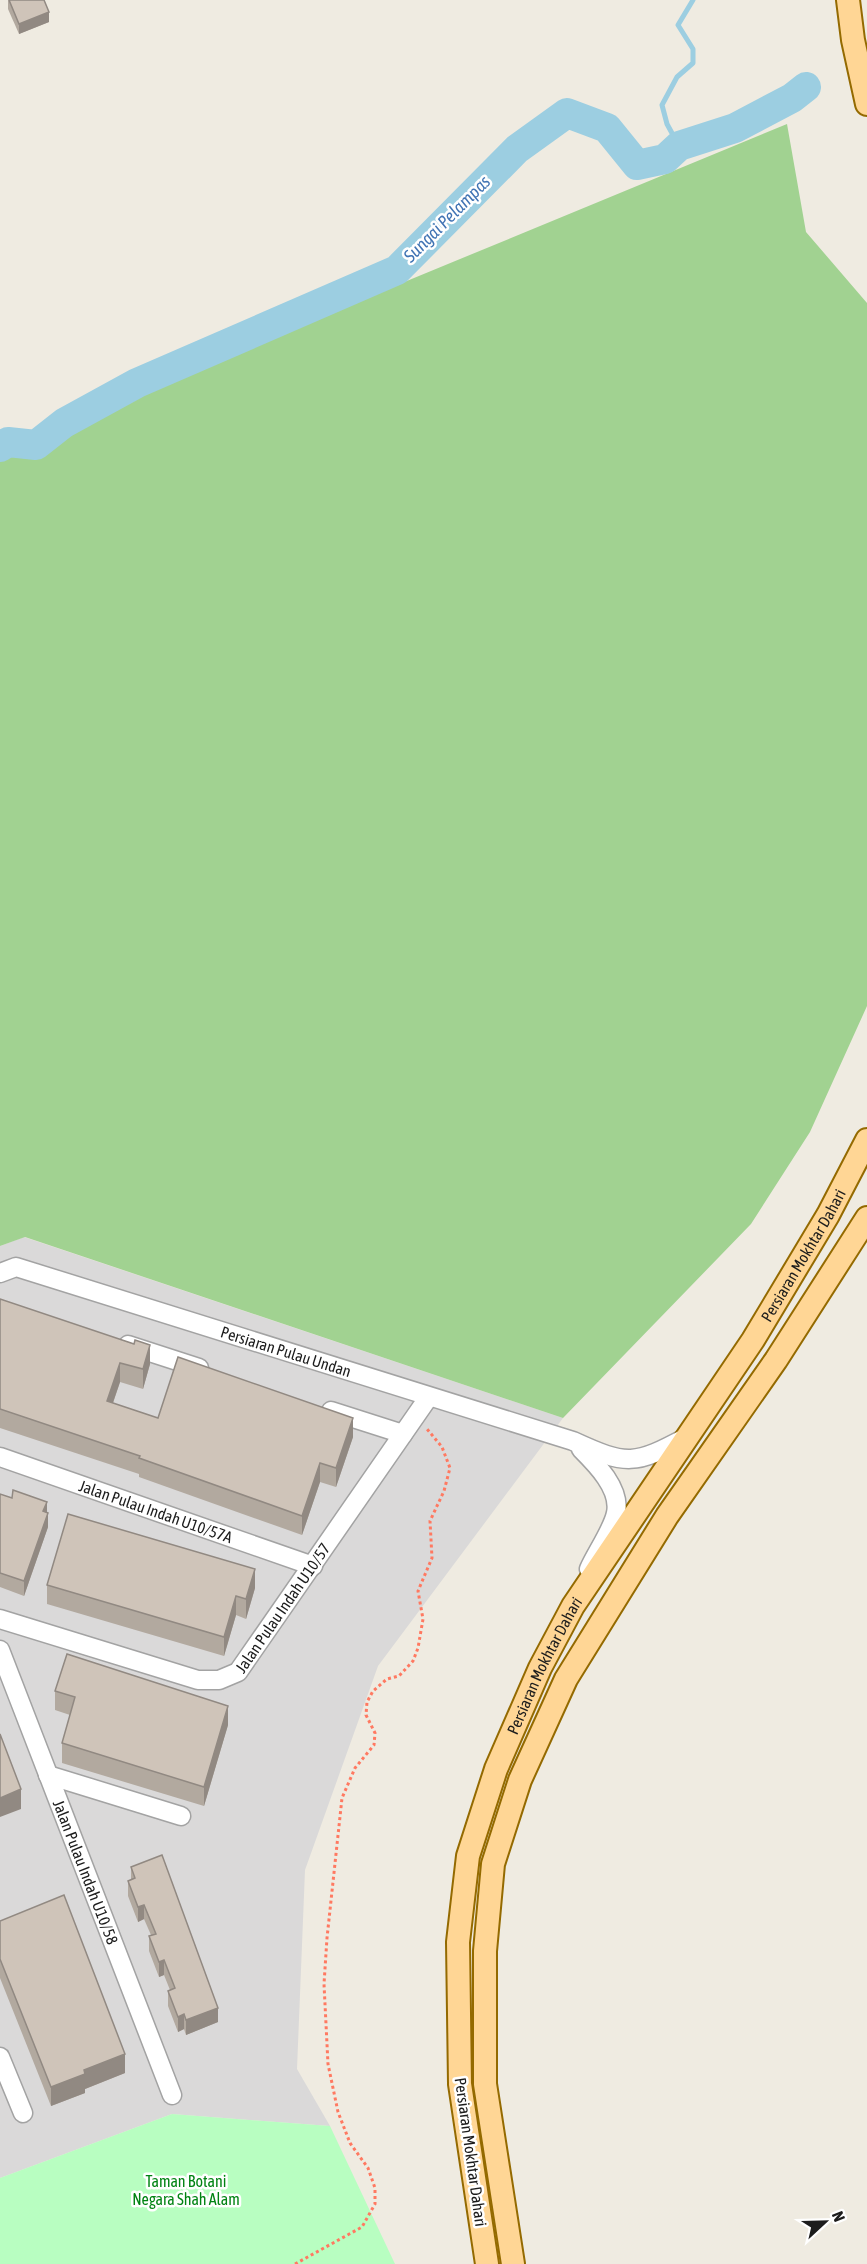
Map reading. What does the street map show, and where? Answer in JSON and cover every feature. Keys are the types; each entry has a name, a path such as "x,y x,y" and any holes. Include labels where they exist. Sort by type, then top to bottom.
{"main road":[{"path":"848,0 867,104"},
{"name":"Persiaran Mokhtar Dahari","path":"487,2264 460,2084 458,1942 468,1857 496,1769 540,1668 573,1606 759,1330 828,1215 867,1140"},
{"name":"Persiaran Mokhtar Dahari","path":"513,2264 485,2084 485,1951 493,1864 520,1780 566,1679 667,1516 776,1360 867,1218"}],"street":[{"name":"Persiaran Pulau Undan","path":"0,1273 16,1267 428,1398 573,1441 618,1460 631,1461 661,1451 688,1437"},
{"path":"112,1340 213,1373"},
{"name":"Jalan Pulau Indah U10/57","path":"0,1619 198,1680 219,1680 238,1672 428,1398"},
{"path":"314,1405 403,1434"},
{"path":"573,1441 606,1479 613,1492 616,1512 573,1606"},
{"name":"Jalan Pulau Indah U10/57A","path":"0,1457 313,1566"},
{"name":"Jalan Pulau Indah U10/58","path":"0,1650 172,2095"},
{"path":"48,1775 181,1816"},
{"path":"0,2057 23,2113"}],"path":[{"path":"296,2264 362,2227 375,2204 375,2188 368,2168 350,2143 338,2112 328,2064 324,1983 336,1836 342,1798 355,1768 374,1745 375,1733 366,1715 367,1702 373,1691 406,1669 413,1661 418,1648 423,1619 418,1591 432,1558 430,1521 444,1491 450,1468 442,1447 432,1434 414,1419"}],"shaded area":[{"path":"24,1237 563,1418 378,1666 305,1870 297,2069 330,2126 172,2114 0,2178 0,1246"}],"green space":[{"path":"787,124 806,232 867,303 867,1006 810,1132 751,1224 563,1418 25,1237 0,1246 0,449"},
{"name":"Taman Botani Negara Shah Alam","path":"172,2114 330,2126 395,2264 0,2264 0,2178"}],"building":[{"path":"9,0 44,0 49,12 19,24"},
{"path":"0,1299 134,1344 135,1340 150,1345 143,1369 120,1363 107,1401 158,1418 178,1357 353,1418 336,1468 320,1463 302,1516 139,1458 140,1456 0,1409"},
{"path":"13,1490 47,1502 43,1511 48,1513 24,1581 0,1573 0,1494 12,1498"},
{"path":"68,1514 255,1569 246,1599 236,1596 224,1637 47,1585"},
{"path":"67,1654 228,1706 204,1787 62,1743 75,1697 55,1691"},
{"path":"0,1734 21,1789 0,1798"},
{"path":"162,1855 218,2008 186,2020 184,2014 178,2017 168,1991 175,1988 164,1960 159,1962 149,1936 156,1934 144,1905 138,1907 128,1881 135,1878 131,1867"},
{"path":"64,1895 125,2054 84,2070 85,2074 51,2087 0,1959 0,1921"}],"waterway":[{"path":"679,146 667,124 662,105 677,77 693,63 693,49 678,25 693,0"},
{"name":"Sungai Pelampas","path":"0,447 8,442 36,445 64,423 137,383 397,270 517,149 567,113 607,128 637,165 665,159 679,146 735,128 792,98 806,87"}]}
